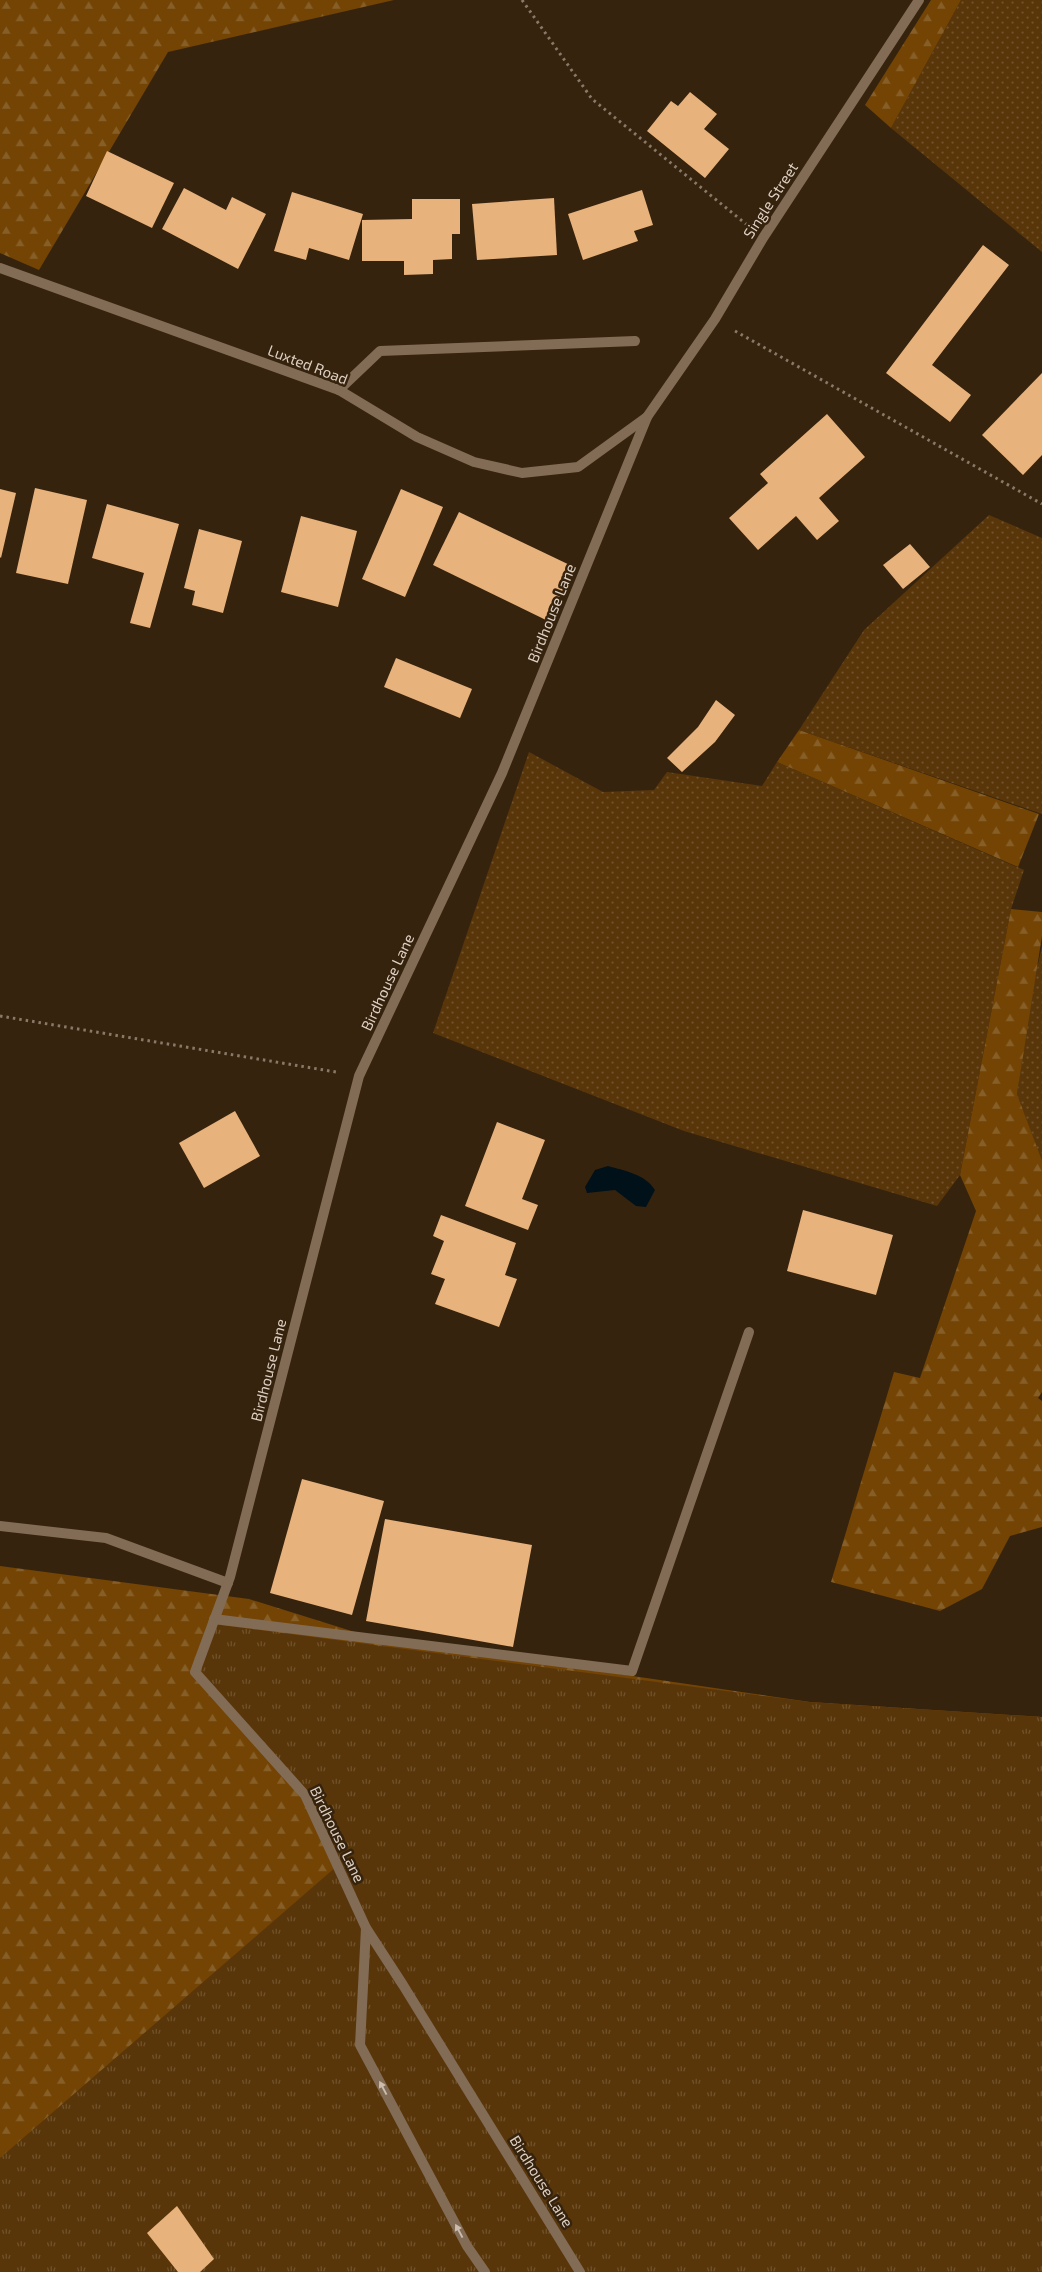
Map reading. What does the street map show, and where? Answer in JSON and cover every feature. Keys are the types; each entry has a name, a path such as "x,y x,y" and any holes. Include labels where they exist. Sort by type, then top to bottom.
{"street":[{"name":"Single Street","path":"647,417 715,319 763,238 919,0"},
{"name":"Luxted Road","path":"0,268 339,390 416,436 474,462 522,473 578,467 647,417"},
{"path":"339,390 380,350 635,341"},
{"name":"Birdhouse Lane","path":"580,2272 404,1985 366,1928 306,1795 195,1672 228,1583 359,1076 502,773 647,417"},
{"path":"214,1619 632,1670 749,1332"},
{"path":"0,1526 106,1538 228,1583"},
{"path":"366,1928 360,2045 467,2246 486,2272"}],"path":[{"path":"522,0 592,100 763,238"},
{"path":"715,319 1042,504"},
{"path":"0,1016 359,1076"}],"green space":[{"path":"0,0 394,0 168,52 39,270 0,253"},
{"path":"931,0 961,0 891,128 865,105"},
{"path":"961,0 1042,0 1042,252 891,128"},
{"path":"989,515 1042,538 1042,814 799,730 864,630"},
{"path":"799,730 1039,814 1018,867 777,762"},
{"path":"529,752 603,792 654,790 667,772 762,786 777,762 1024,870 1011,909 960,1175 937,1206 684,1131 433,1033"},
{"path":"1011,909 1042,912 1042,936 1017,1094 1042,1161 1042,1392 1038,1398 1042,1401 1042,1527 1010,1536 982,1589 940,1611 831,1582 894,1372 920,1378 976,1211 960,1175"},
{"path":"1042,946 1042,1163 1017,1094 1030,1000"},
{"path":"0,1566 249,1599 374,1638 810,1702 1042,1717 1042,2272 0,2272"},
{"path":"213,1624 810,1702 1042,1717 1042,2272 0,2272 0,2158 337,1866 305,1795 195,1672"}],"water":[{"path":"608,1166 634,1174 651,1185 655,1190 646,1207 636,1206 615,1190 587,1193 585,1187 595,1170"}],"building":[{"path":"690,92 717,114 704,129 729,149 705,178 647,131 671,101 678,106"},
{"path":"107,151 174,183 152,228 86,196"},
{"path":"184,188 226,210 232,197 266,214 238,269 162,229"},
{"path":"642,190 653,225 634,231 638,241 583,260 568,214"},
{"path":"292,192 363,214 349,260 309,248 306,260 274,251"},
{"path":"554,198 557,255 477,260 472,204"},
{"path":"412,199 460,199 460,234 452,234 452,259 433,260 433,274 404,275 404,261 362,261 362,220 412,219"},
{"path":"983,245 1009,265 932,365 971,395 950,422 886,373"},
{"path":"1042,373 1042,455 1023,475 982,435"},
{"path":"827,414 865,457 819,498 839,521 817,540 796,516 758,550 729,518 768,483 760,474"},
{"path":"35,488 87,500 68,584 16,573"},
{"path":"0,489 16,493 1,558 0,557"},
{"path":"401,489 443,507 405,597 362,579"},
{"path":"107,504 179,524 150,628 130,623 144,573 92,558"},
{"path":"459,512 574,567 548,621 433,565"},
{"path":"301,516 357,531 338,607 281,592"},
{"path":"199,529 242,541 223,613 192,605 195,591 184,588"},
{"path":"910,544 930,567 903,589 883,565"},
{"path":"396,658 472,689 460,718 384,687"},
{"path":"716,700 735,715 715,742 682,772 667,758 698,727"},
{"path":"235,1111 260,1156 204,1188 179,1143"},
{"path":"497,1122 545,1140 522,1199 538,1205 528,1230 465,1206"},
{"path":"803,1210 893,1235 876,1295 787,1271"},
{"path":"441,1215 516,1243 505,1275 517,1279 499,1327 435,1304 445,1279 431,1274 444,1241 433,1236"},
{"path":"302,1479 384,1501 352,1615 270,1593"},
{"path":"385,1519 532,1545 513,1647 366,1621"},
{"path":"177,2206 214,2259 200,2272 178,2272 147,2233"}]}
